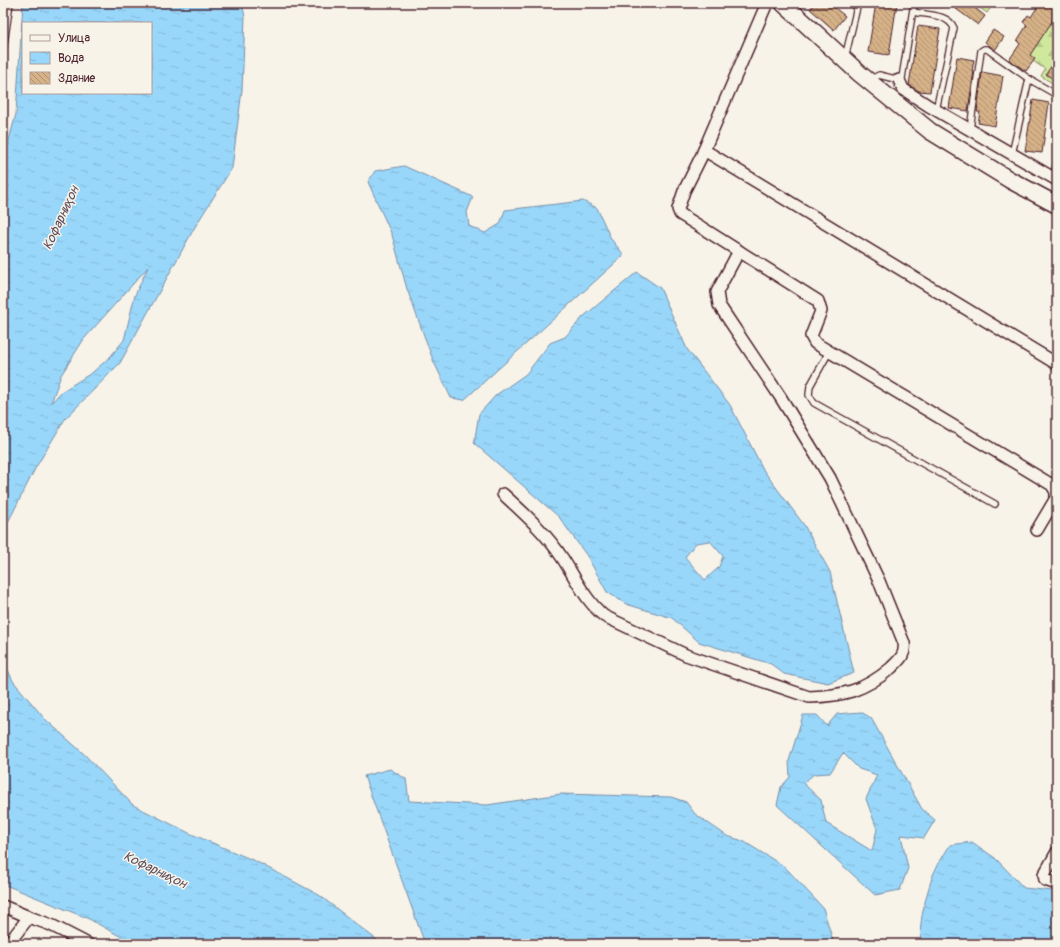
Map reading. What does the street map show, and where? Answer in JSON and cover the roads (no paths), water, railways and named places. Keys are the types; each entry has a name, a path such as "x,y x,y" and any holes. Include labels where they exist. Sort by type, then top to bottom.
{"main road":[{"path":"783,3 844,60 930,130 1010,180 1057,205"},
{"path":"802,3 803,23"}],"street":[{"path":"767,3 704,150 684,191 678,209 684,217 818,301 821,311 811,336 815,343 1052,485 1056,492 1056,498 1037,530"},
{"path":"899,80 903,88 936,110 1055,179"},
{"path":"704,150 1057,364"},
{"path":"503,494 547,537 563,559 593,607 604,616 686,655 809,698 828,697 852,693 874,682 899,661 904,653 904,642 879,581 830,478 781,398 719,305 717,292 739,251"},
{"path":"1057,852 1044,875 1045,880 1057,884"},
{"path":"3,906 29,918 51,925 88,944"},
{"path":"8,944 29,918"}],"lane":[{"path":"3,51 10,3"},
{"path":"844,60 858,3"},
{"path":"868,80 879,75 899,80 902,78 914,3"},
{"path":"913,12 945,18 954,28 936,110"},
{"path":"970,129 981,51 987,49 1029,79 1057,95"},
{"path":"1012,154 1029,79"},
{"path":"1055,179 1057,163"},
{"path":"829,352 810,386 809,395 814,403 996,504"}],"water":[{"name":"Кофарниҳон","path":"23,3 242,3 245,17 242,90 232,168 196,225 120,363 65,419 36,467 3,532 3,162 16,114","holes":["148,267 135,295 124,340 110,357 93,372 61,392 51,403 61,375 84,339"]},
{"path":"404,166 473,197 467,212 469,226 485,233 500,224 505,210 583,201 597,208 611,239 624,255 464,400 451,398 433,360 407,289 392,235 368,182 375,171"},
{"path":"637,272 660,288 687,349 730,405 764,471 804,525 830,572 854,673 828,683 784,674 771,664 699,642 672,618 626,604 607,592 587,556 559,517 474,443 479,414 496,395 526,374 550,343 565,337 583,317","holes":["710,541 723,556 719,567 705,580 685,557 696,543"]},
{"name":"Кофарниҳон","path":"3,659 13,681 44,718 84,754 133,805 189,833 255,861 319,895 382,944 134,944 89,919 3,884"},
{"path":"861,712 871,718 922,809 935,820 924,838 901,835 908,868 900,890 875,895 777,805 781,787 790,777 789,761 803,715 817,715 827,726 837,714","holes":["843,753 859,769 877,775 866,799 877,829 872,851 826,823 821,800 803,783 814,774 830,773"]},
{"path":"390,769 406,779 409,801 487,805 561,794 671,797 686,802 695,814 727,836 743,841 785,867 823,908 834,944 425,944 364,776"},
{"path":"972,842 995,858 1024,888 1053,891 1057,895 1057,944 923,944 920,930 921,921 935,871 950,845"}]}
